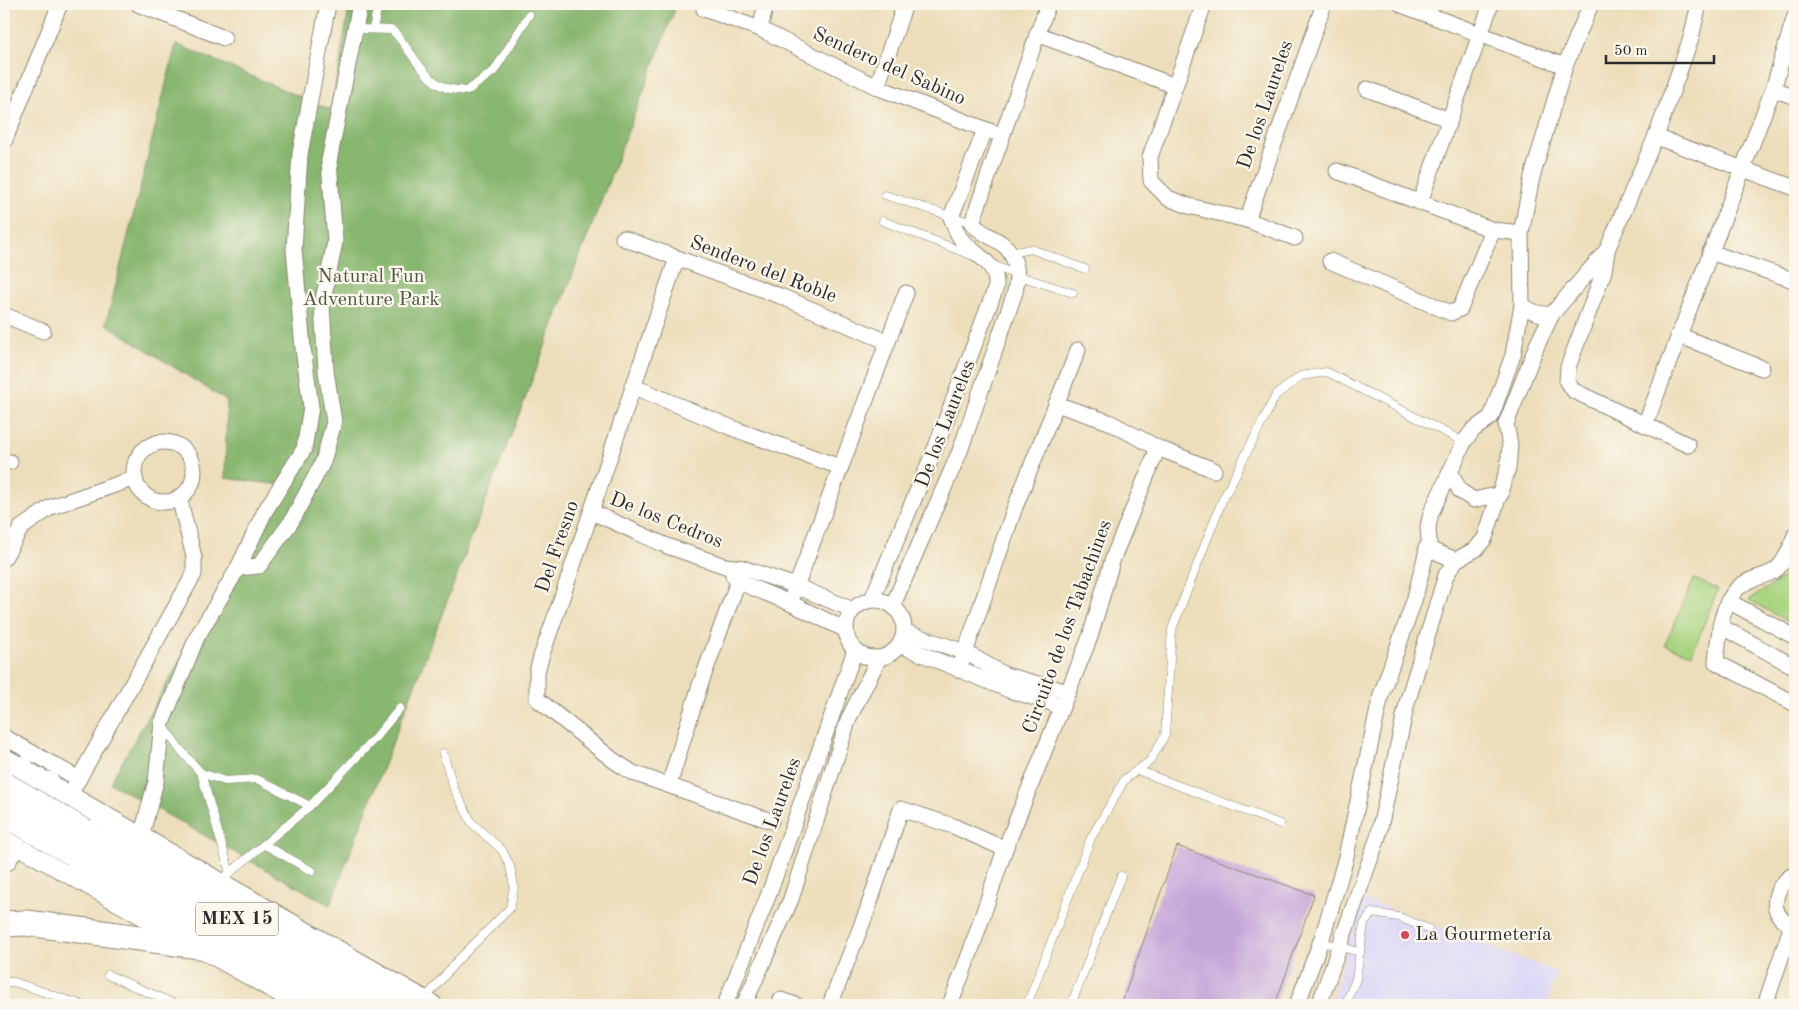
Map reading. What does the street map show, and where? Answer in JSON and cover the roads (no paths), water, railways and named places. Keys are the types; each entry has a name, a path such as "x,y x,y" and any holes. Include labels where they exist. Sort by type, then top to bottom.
{"highway":[{"name":"MEX 15","path":"10,771 79,842 342,1005"},
{"name":"MEX 15","path":"4,812 79,842 390,1005"}],"main road":[{"path":"4,800 10,771"},
{"path":"7,845 65,786"},
{"path":"4,924 27,923 199,946"}],"street":[{"path":"4,142 60,4"},
{"path":"138,4 224,38"},
{"path":"140,837 156,781 162,723 197,637 238,568 265,512 304,449 311,407 302,348 294,249 300,154 328,4"},
{"path":"238,568 259,566 292,522 324,462 334,422 326,371 322,305 335,242 329,161 360,4"},
{"path":"760,29 766,4"},
{"path":"877,87 905,4"},
{"path":"1019,276 1011,253 1002,243 978,230 972,223 1048,4"},
{"path":"1204,4 1150,158 1151,182 1168,198 1189,206 1247,220 1295,238"},
{"name":"De los Laureles","path":"1247,220 1324,4"},
{"path":"1420,202 1492,4"},
{"path":"1297,1005 1321,942 1352,834 1381,695 1391,660 1414,601 1429,542 1428,527 1431,513 1464,442 1473,430 1491,417 1513,355 1522,304 1521,233 1532,177 1565,66 1591,4"},
{"path":"1688,445 1574,391 1567,382 1568,367 1604,271 1607,250 1656,137 1690,38 1699,4"},
{"path":"1402,5 1565,66"},
{"name":"Sendero del Sabino","path":"704,9 760,29 877,87 1003,136"},
{"path":"1645,425 1773,89 1795,16"},
{"path":"1037,34 1175,86"},
{"path":"1367,89 1450,120"},
{"path":"1773,89 1795,97"},
{"path":"985,130 951,217 955,230 962,240 990,264"},
{"path":"1656,137 1795,188"},
{"path":"1338,171 1493,230 1521,233"},
{"path":"1330,261 1451,313 1460,309 1493,230"},
{"name":"Sendero del Roble","path":"623,238 780,296 888,342"},
{"path":"1320,1005 1378,837 1407,703 1420,655 1446,575 1456,560 1476,549 1485,538 1508,468 1510,452 1506,424 1540,336 1552,314 1607,250"},
{"path":"1710,252 1793,280"},
{"name":"Del Fresno","path":"677,258 541,657 536,680 537,699 613,760 633,773 771,821"},
{"name":"De los Laureles","path":"872,599 937,444 996,287 997,278 990,264"},
{"name":"De los Laureles","path":"893,605 960,451 1019,276"},
{"path":"790,603 906,293"},
{"path":"1522,304 1531,311 1541,315 1552,314"},
{"path":"4,315 44,331"},
{"path":"1678,335 1762,368"},
{"path":"959,670 1015,507 1078,350"},
{"path":"632,386 736,430 840,467"},
{"path":"1056,404 1110,422 1158,448 1214,470"},
{"path":"162,442 179,446 187,453 194,469 190,485 179,497 169,501 154,500 142,491 135,478 136,461 146,447 162,442"},
{"name":"Circuito de los Tabachines","path":"950,1005 970,954 1005,849 1090,637 1114,558 1158,448"},
{"path":"1450,471 1460,491 1474,500 1501,494"},
{"path":"4,558 21,528 51,508 135,478"},
{"path":"65,786 194,574 194,557 179,497"},
{"name":"De los Cedros","path":"592,512 667,546 725,566 790,603 846,630"},
{"path":"1795,535 1788,553 1775,570 1754,578 1737,588 1728,601 1720,626 1716,662 1795,704"},
{"path":"1426,548 1456,560"},
{"path":"669,785 700,685 741,575"},
{"name":"De los Cedros","path":"741,575 796,586 853,610"},
{"path":"872,599 887,601 893,605 904,620 902,639 891,654 879,658 867,657 855,650 848,641 846,630 848,618 853,610 862,602 872,599"},
{"path":"1728,601 1795,637"},
{"path":"1720,626 1795,667"},
{"path":"902,639 965,652 1005,675 1068,692"},
{"path":"902,639 959,670 1052,703 1061,709"},
{"name":"De los Laureles","path":"727,1000 770,891 855,650"},
{"name":"De los Laureles","path":"745,1003 791,899 849,718 879,658"},
{"path":"4,737 109,819 140,837 224,878 427,1003"},
{"path":"10,771 65,786"},
{"path":"830,1005 867,912 901,810 953,826 1005,849"},
{"path":"82,880 66,866 61,856 60,846 63,835 69,826 78,819 99,815 109,819"},
{"path":"7,845 82,880 304,1005"},
{"path":"1765,1005 1794,926 1780,914 1775,899 1778,888 1785,879 1795,874"},
{"path":"770,891 791,899"},
{"path":"727,1000 745,1003"},
{"path":"781,1000 796,1005"}],"lane":[{"path":"372,29 378,4"},
{"path":"355,29 392,30 405,43 422,71 435,82 445,88 467,91 494,71 529,15"},
{"path":"885,194 972,223"},
{"path":"883,221 955,248 1019,276 1073,293"},
{"path":"1011,253 1031,249 1085,269"},
{"path":"1027,1005 1091,838 1126,778 1150,761 1165,735 1172,629 1222,501 1276,395 1301,376 1327,372 1464,442"},
{"path":"162,723 178,747 201,773 224,878 310,806 375,738 400,708"},
{"path":"427,1003 456,962 510,908 514,886 510,866 502,850 472,823 454,789 443,753"},
{"path":"1137,770 1280,824"},
{"path":"201,773 225,781 257,779 310,806"},
{"path":"265,845 312,871"},
{"path":"1071,1005 1121,876"},
{"path":"1345,1005 1356,979 1364,924 1372,913 1399,917 1428,929"},
{"path":"1321,942 1360,952"},
{"path":"108,975 177,1005"},
{"path":"4,982 14,982 82,1005"}],"place":[{"name":"La Gourmetería","path":"1405,935"}],"park label":[{"name":"Natural Fun Adventure Park","path":"371,288"}]}
